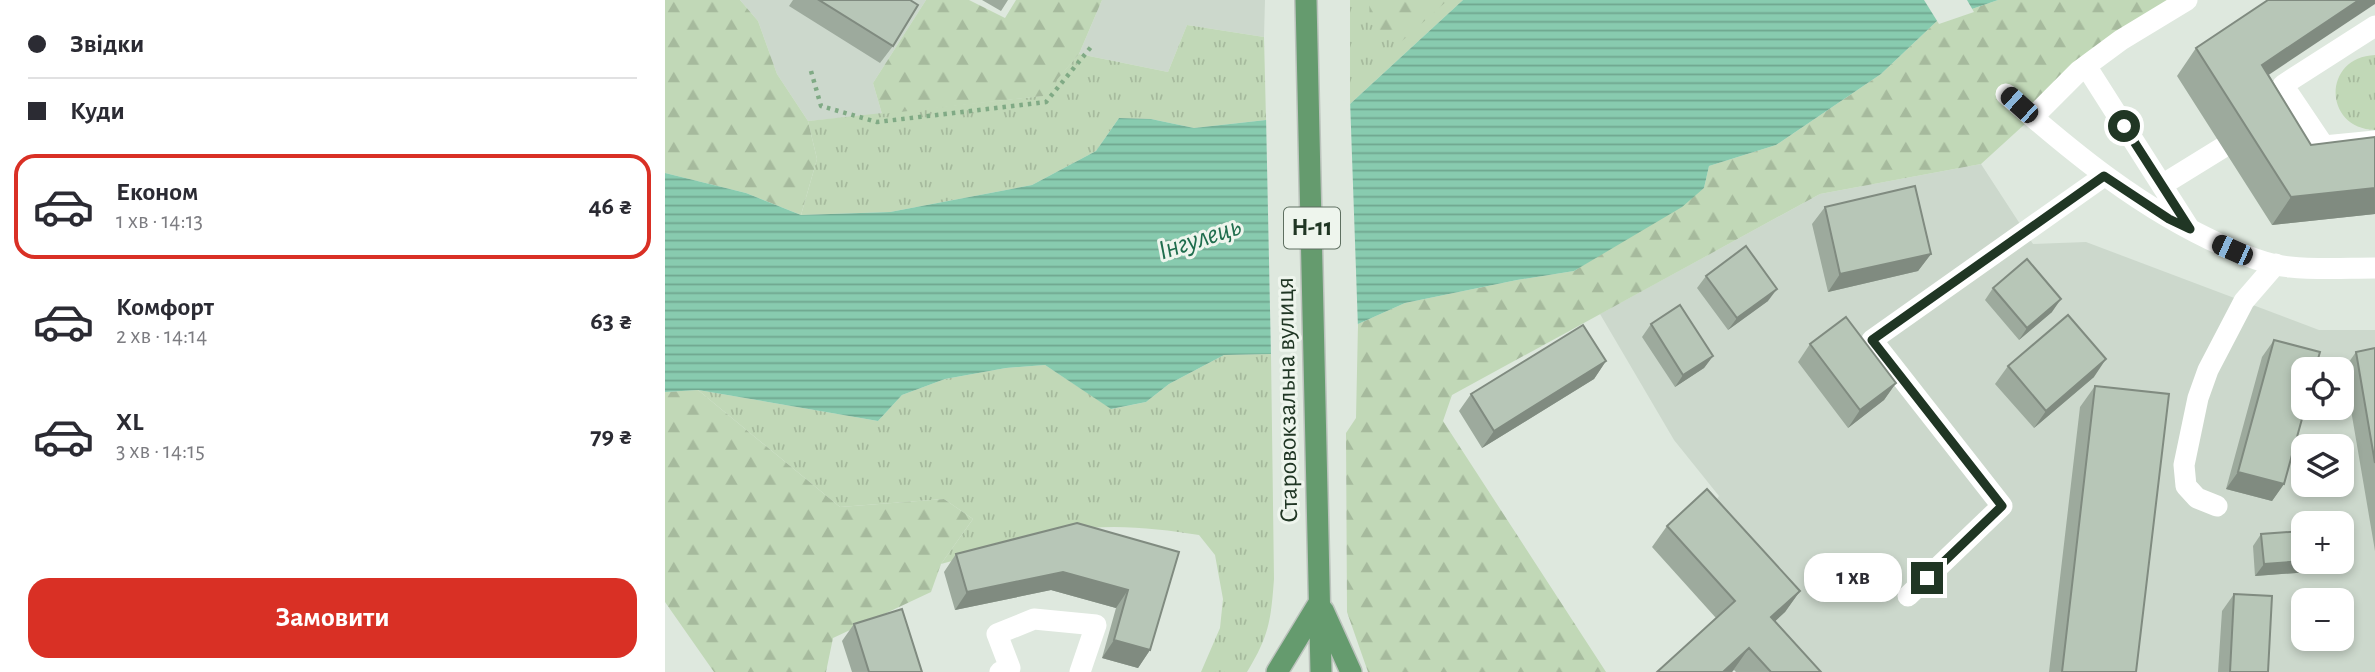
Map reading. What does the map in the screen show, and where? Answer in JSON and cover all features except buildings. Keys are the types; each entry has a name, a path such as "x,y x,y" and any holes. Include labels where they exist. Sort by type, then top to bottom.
{"main road":[{"name":"Старовокзальна вулиця","path":"1306,0 1321,672"},
{"path":"1277,672 1319,603"},
{"path":"1319,603 1351,672"}],"street":[{"path":"2033,117 2086,66 2121,40 2187,0"},
{"path":"2375,26 2283,85 2324,146 2375,141"},
{"path":"2086,66 2190,229"},
{"path":"2006,93 2060,142 2104,176 2169,219 2190,229 2250,257 2288,267 2375,268"},
{"path":"2273,117 2295,103"},
{"path":"2162,186 2222,148"},
{"path":"1908,596 2002,506 1872,340 2104,176"},
{"path":"2217,506 2197,498 2186,486 2184,465 2199,398 2208,370 2243,301 2276,264"},
{"path":"1000,672 1010,668 997,634 1034,619 1096,625 1080,672"}],"path":[{"path":"811,71 821,106 877,122 1046,102 1091,47"}],"shaded area":[{"path":"740,0 926,0 873,83 882,114 808,121 777,74 758,21"},
{"path":"1102,0 1265,0 1264,37 1187,25 1168,72 1079,54"},
{"path":"1981,164 2033,244 2086,242 2319,330 2375,330 2375,672 1786,672 1702,522 1719,496 1674,440 1600,314 1820,194"}],"green space":[{"path":"665,0 740,0 758,21 777,74 808,121 817,159 801,215 746,193 665,173"},
{"path":"926,0 969,0 1005,18 1016,0 1102,0 1079,54 1043,96 882,114 873,83"},
{"path":"1350,0 1463,0 1350,104"},
{"path":"1369,0 1448,0 1401,42 1370,24"},
{"path":"1998,0 2187,0 2049,102 1981,164 1820,194 1452,395 1443,421 1606,672 1368,672 1347,612 1346,433 1356,418 1358,324 1405,303 1574,271 1704,188 1709,166 1776,145 1881,74 1937,21"},
{"path":"1187,25 1264,37 1266,120 1194,128 1151,119 1119,118 1096,151 1032,185 890,212 801,215 817,159 808,121 1042,96 1079,54 1168,72"},
{"path":"2375,55 2375,130 2358,127 2346,118 2338,106 2336,93 2338,79 2345,67 2358,59"},
{"path":"1271,354 1274,579 1272,606 1268,627 1247,672 1201,672 1220,628 1223,599 1215,555 1199,535 1133,527 1099,527 1035,538 941,564 973,519 944,499 840,507 698,390 878,421 902,395 945,379 1006,368 1045,365 1112,409 1146,402 1169,384 1224,355"},
{"path":"698,390 840,507 944,499 973,519 941,564 931,592 833,638 826,672 714,672 665,602 665,392"}],"water":[{"name":"Інгулець","path":"1463,0 1998,0 1937,21 1881,74 1776,145 1709,166 1704,188 1682,207 1574,271 1405,303 1358,324 1328,342 1298,345 1271,354 1224,355 1169,384 1146,402 1111,409 1045,365 1006,368 945,379 902,395 878,421 698,390 665,392 665,173 746,193 801,215 890,212 1032,185 1096,151 1119,118 1151,119 1194,128 1266,120 1350,104"}],"pier":[{"path":"1924,0 1967,0 1974,12 1939,24"},
{"path":"1350,99 1358,328 1329,345 1299,348 1271,357 1266,116"}],"route":[{"path":"1927,578 2002,506 1872,340 2104,176 2169,219 2190,229 2124,126"}]}
